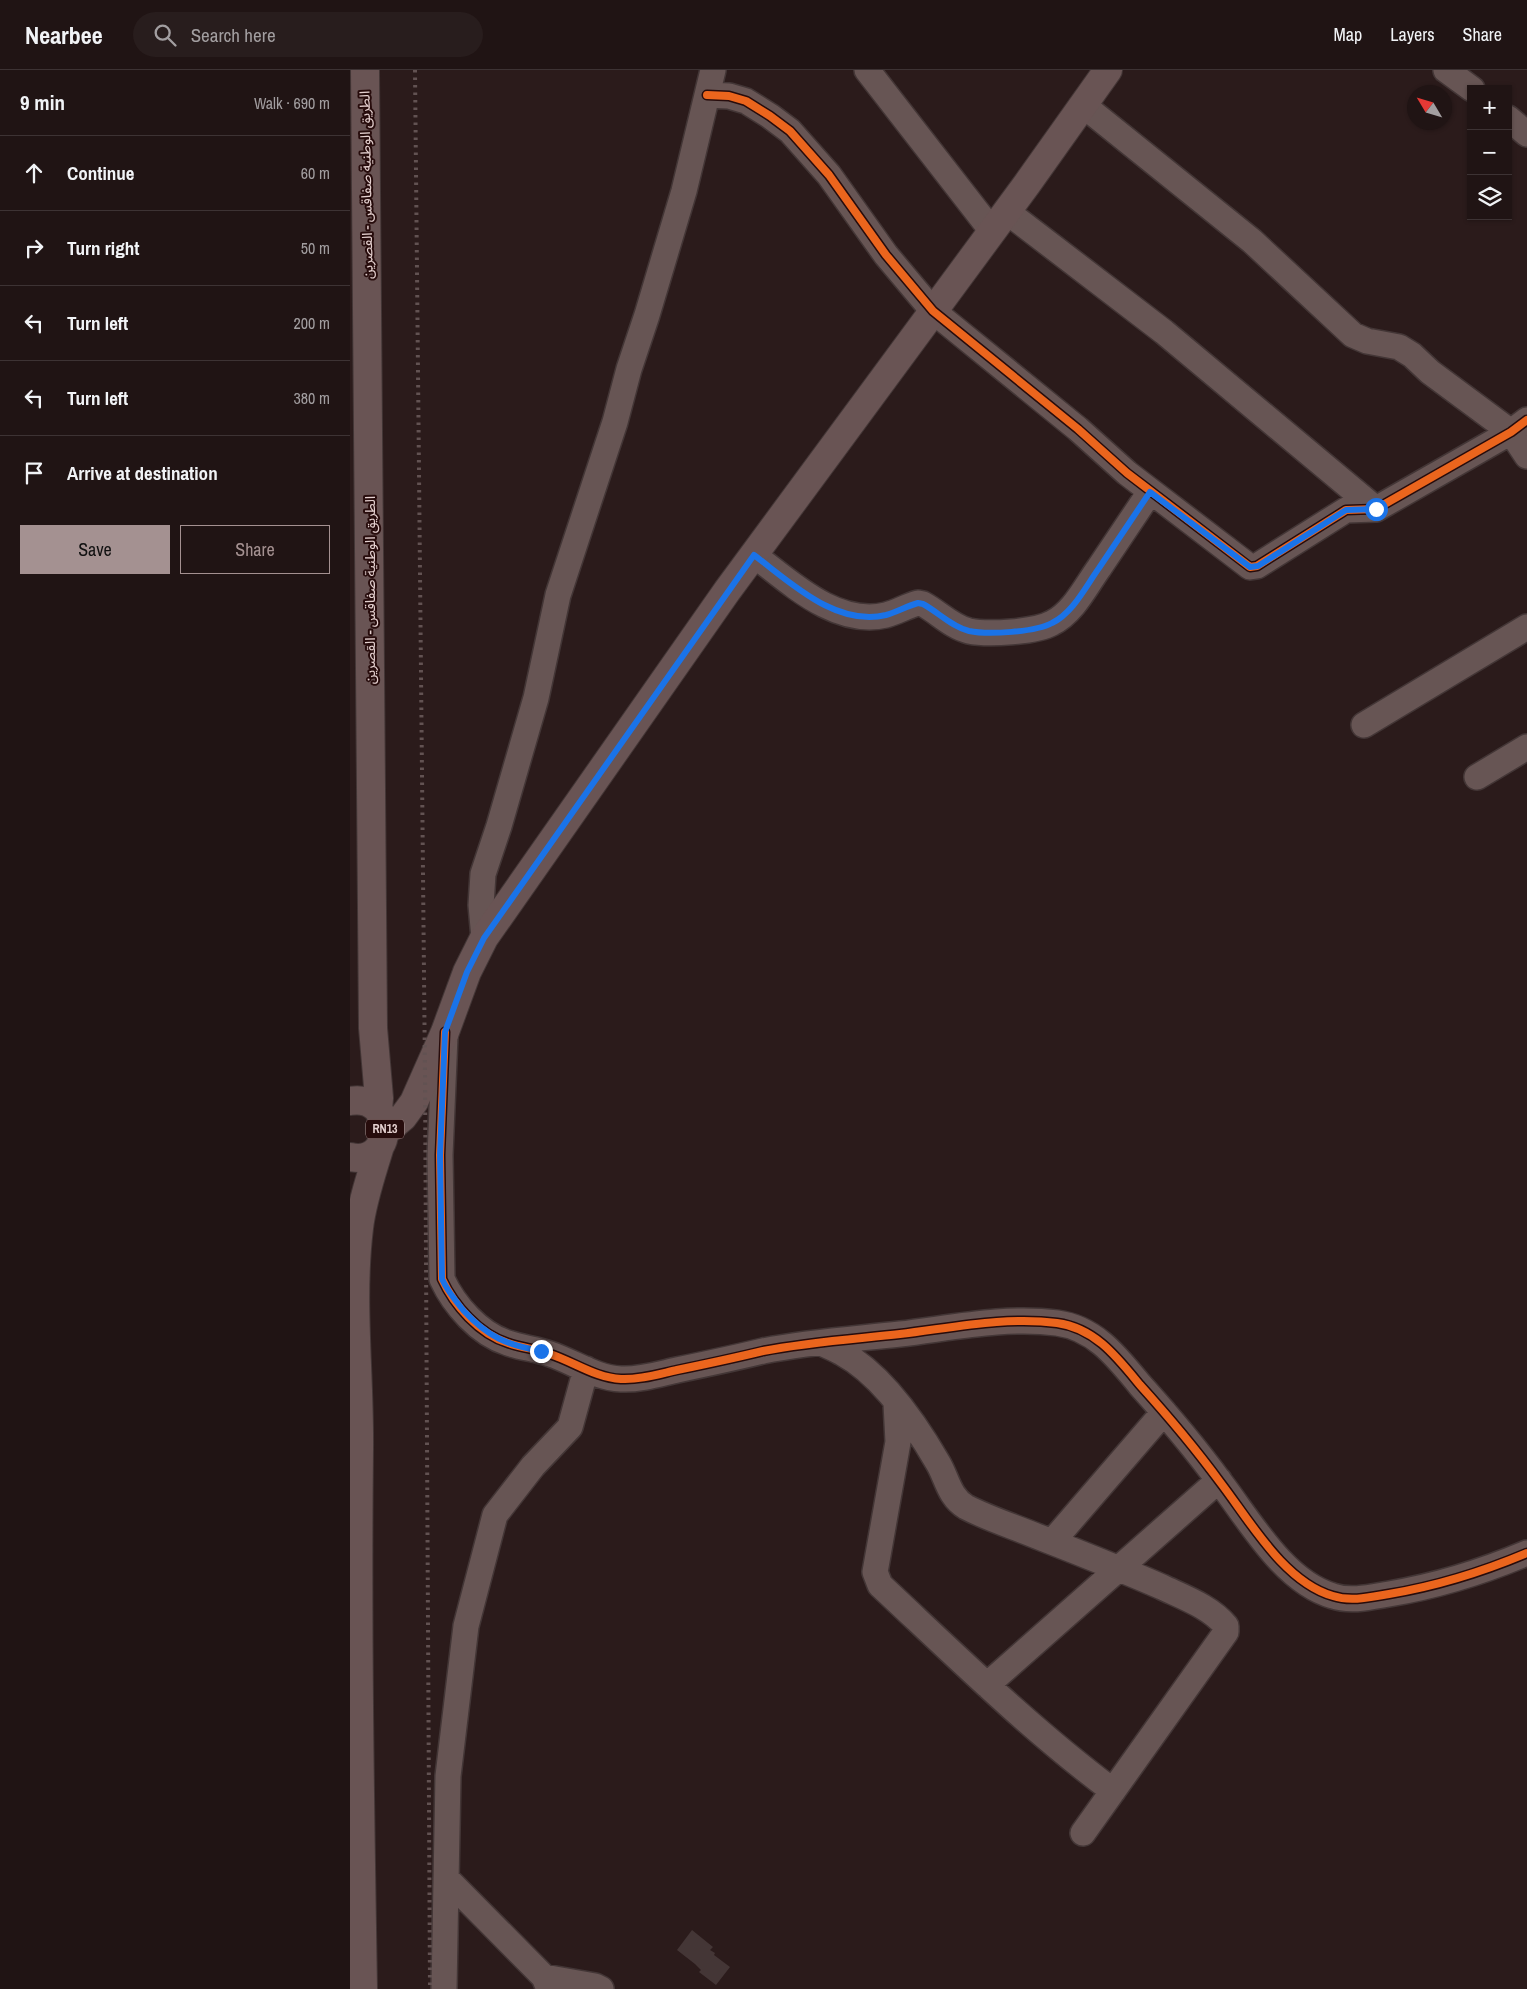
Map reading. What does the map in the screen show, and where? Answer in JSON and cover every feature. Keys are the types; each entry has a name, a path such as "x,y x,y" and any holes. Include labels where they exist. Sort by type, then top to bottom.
{"main road":[{"name":"الطريق الوطنية صفاقس - القصرين","path":"363,1989 356,1854 354,1656 359,1430 354,1311 359,1228 381,1129 361,846 358,214 365,70"},
{"path":"381,1129 392,1101 425,1075 445,1032 464,980 484,938 754,555 1108,70"},
{"name":"RN13","path":"350,1101 362,1101 370,1104 381,1129 374,1153 365,1157 350,1157"}],"street":[{"path":"484,938 481,889 483,874 536,698 558,594 615,422 629,368 650,306 684,191 713,70"},
{"path":"867,70 999,221 1164,332 1376,509"},
{"path":"1446,70 1467,85"},
{"path":"707,95 729,96 746,101 790,131 829,175 892,262 933,311 1078,429 1150,492 1250,567 1258,566 1346,510 1376,509 1519,426"},
{"path":"1083,105 1252,241 1353,334 1367,342 1399,347 1412,355 1430,372 1519,426 1527,456"},
{"path":"1512,121 1527,134"},
{"path":"754,555 810,596 827,606 850,614 885,615 918,603 923,604 959,627 969,631 1023,631 1040,629 1054,622 1080,596 1150,492"},
{"path":"1364,724 1527,627"},
{"path":"1476,777 1527,747"},
{"path":"445,1032 440,1155 442,1279 448,1293 474,1322 506,1343 551,1354 586,1369 620,1379 638,1378 773,1349 1014,1321 1058,1323 1076,1328 1099,1340 1110,1349 1219,1480 1267,1545 1295,1574 1318,1591 1336,1598 1364,1599 1452,1581 1494,1567 1527,1552"},
{"path":"821,1343 842,1353 874,1377 932,1452 956,1500 990,1518 1120,1568 1177,1594 1209,1611 1226,1626 1226,1632 1083,1833"},
{"path":"444,1989 448,1776 466,1626 495,1515 533,1466 570,1427 586,1369"},
{"path":"896,1403 898,1442 875,1572 880,1585 1074,1763 1113,1791"},
{"path":"1052,1542 1164,1412"},
{"path":"988,1685 1219,1480"},
{"path":"446,1878 546,1983 595,1986 601,1989"}],"building":[{"path":"692,1930 713,1947 710,1950 715,1953 714,1955 730,1967 716,1985 699,1972 701,1970 695,1964 677,1950"}],"railway":[{"path":"415,70 425,1075 430,1989"}],"cycle path":[{"path":"707,95 729,96 746,101 790,131 829,175 886,255 933,311 1078,429 1127,473 1250,567 1257,566 1346,510 1376,509 1511,432 1527,420"},
{"path":"445,1032 440,1155 442,1279 453,1299 469,1317 478,1326 497,1339 559,1357 603,1376 635,1379 763,1351 814,1343 998,1322 1038,1321 1057,1323 1083,1331 1094,1337 1114,1354 1211,1469 1269,1548 1299,1578 1315,1589 1340,1598 1354,1599 1407,1591 1459,1578 1527,1553"}],"route":[{"path":"541,1351 506,1343 485,1332 448,1293 442,1279 440,1155 445,1032 467,972 484,938 754,555 810,596 827,606 850,614 867,616 885,615 918,603 923,604 959,627 969,631 1023,631 1040,629 1054,622 1066,612 1080,596 1150,492 1250,567 1258,566 1346,510 1376,509"}]}
